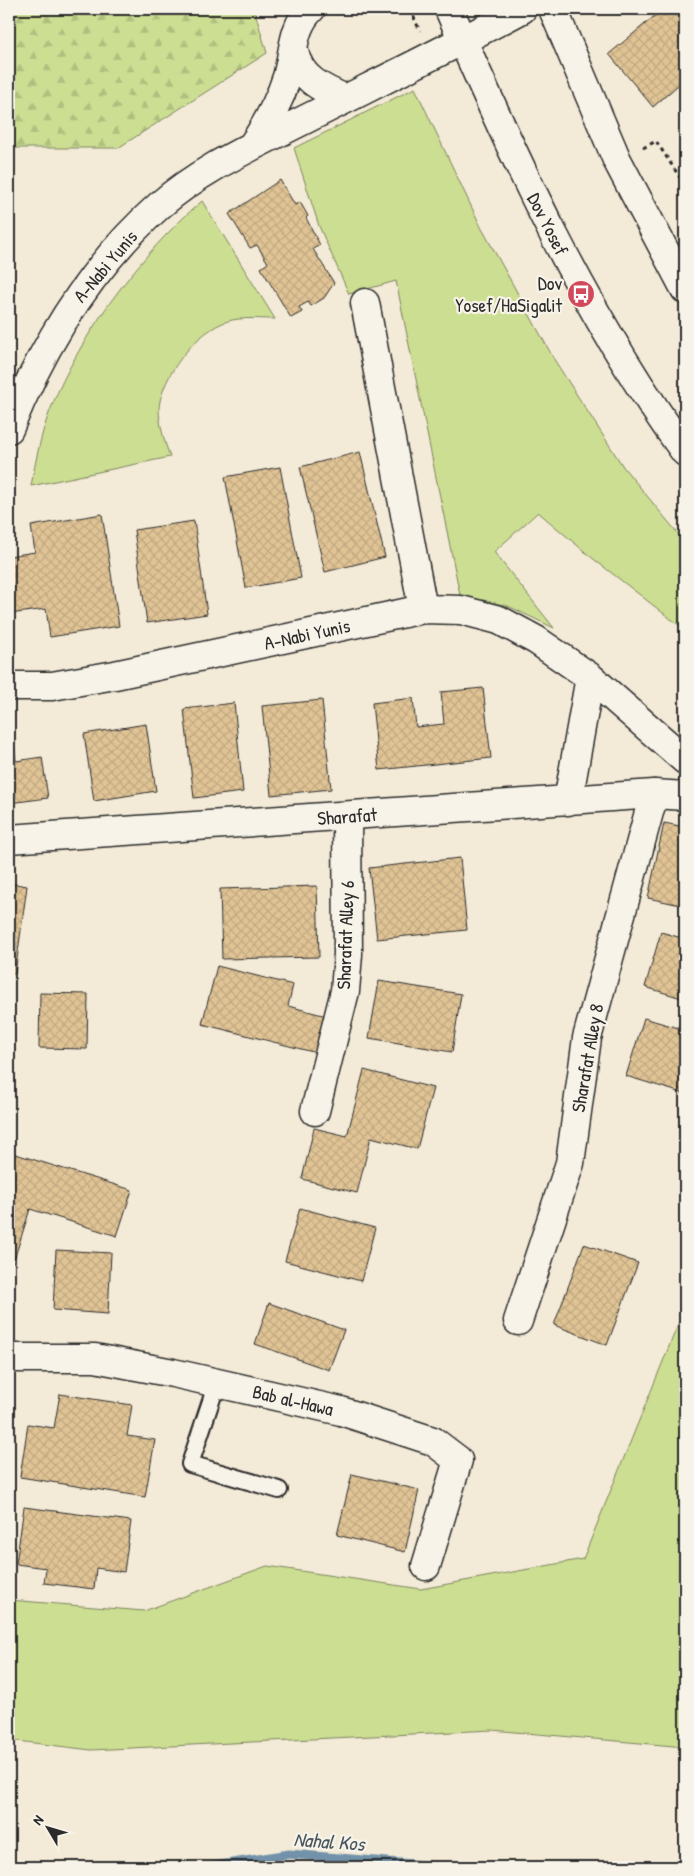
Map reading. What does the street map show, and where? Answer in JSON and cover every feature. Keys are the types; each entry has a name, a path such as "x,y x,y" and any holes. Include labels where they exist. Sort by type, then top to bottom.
{"street":[{"name":"A-Nabi Yunis","path":"251,147 268,123 279,101 294,51 296,31 311,9"},
{"name":"Dov Yosef","path":"449,9 515,159 588,303 645,396 685,452"},
{"name":"A-Nabi Yunis","path":"9,429 26,389 70,309 112,253 161,205 210,169 522,9"},
{"path":"553,9 617,160 685,289"},
{"path":"294,51 296,61 311,81 325,91 346,99"},
{"path":"365,303 423,609"},
{"name":"A-Nabi Yunis","path":"9,686 52,686 423,609 461,610 499,620 536,640 590,677 685,760"},
{"path":"568,800 590,677"},
{"name":"Sharafat","path":"9,839 654,794 685,796"},
{"name":"Sharafat Alley 8","path":"518,1321 570,1163 587,1038 654,794"},
{"name":"Sharafat Alley 6","path":"314,1111 345,991 348,954 347,816"},
{"name":"Bab al-Hawa","path":"9,1358 95,1358 341,1411 433,1440 458,1460 426,1566"}],"lane":[{"path":"217,1383 190,1464 279,1490"}],"path":[{"path":"617,160 656,141 685,185"}],"green space":[{"path":"9,9 254,9 267,53 118,148 13,148 9,150"},
{"path":"415,88 481,227 555,361 624,468 685,542 685,630 591,557 538,512 494,552 554,628 508,606 460,595 396,281 349,294 319,226 294,148"},
{"path":"202,201 275,319 228,321 205,333 185,353 169,377 159,407 162,429 170,457 31,486 47,417 79,351 96,323 135,270 179,222"},
{"path":"685,1307 685,1747 492,1730 91,1750 9,1740 9,1600 144,1611 267,1566 421,1589 583,1559"}],"building":[{"path":"663,9 685,9 685,79 653,107 609,54"},
{"path":"280,180 295,205 300,202 308,216 306,218 320,245 313,249 334,283 324,298 311,306 308,302 299,307 302,312 291,318 261,268 268,263 257,245 250,248 229,214"},
{"path":"360,452 385,557 325,572 300,467"},
{"path":"280,467 301,578 246,588 225,477"},
{"path":"102,514 119,626 50,637 46,609 10,614 9,556 35,552 31,526"},
{"path":"194,521 207,614 147,623 134,530"},
{"path":"483,688 491,758 379,770 372,703 413,698 416,727 444,724 441,692"},
{"path":"322,700 331,789 271,795 262,706"},
{"path":"234,703 243,792 194,798 184,709"},
{"path":"146,724 156,791 94,801 84,734"},
{"path":"9,729 12,729 16,761 42,757 48,798 9,803"},
{"path":"664,823 685,827 685,906 648,898"},
{"path":"460,858 467,930 377,939 369,868"},
{"path":"9,883 27,886 15,974 9,973"},
{"path":"317,886 319,957 222,959 220,889"},
{"path":"661,932 685,939 685,999 645,987"},
{"path":"217,966 293,985 288,1006 334,1018 325,1055 202,1024"},
{"path":"379,981 461,994 452,1052 369,1038"},
{"path":"40,993 88,994 87,1049 39,1048"},
{"path":"644,1018 685,1030 685,1094 626,1076"},
{"path":"364,1070 433,1088 417,1149 371,1137 357,1193 302,1179 314,1128 347,1136"},
{"path":"9,1152 132,1190 117,1236 30,1209 13,1263 9,1262"},
{"path":"300,1208 375,1228 361,1281 285,1261"},
{"path":"584,1244 638,1263 607,1345 554,1325"},
{"path":"56,1250 111,1253 108,1314 53,1310"},
{"path":"269,1303 344,1330 329,1370 255,1344"},
{"path":"60,1394 132,1405 127,1436 155,1440 145,1497 20,1477 28,1424 54,1428"},
{"path":"352,1474 419,1490 405,1552 337,1535"},
{"path":"24,1507 131,1521 124,1572 96,1568 94,1589 44,1583 46,1568 16,1564"}],"waterway":[{"name":"Nahal Kos","path":"207,1867 289,1854 450,1867"}],"place":[{"name":"Dov Yosef/HaSigalit","path":"581,294"}]}
